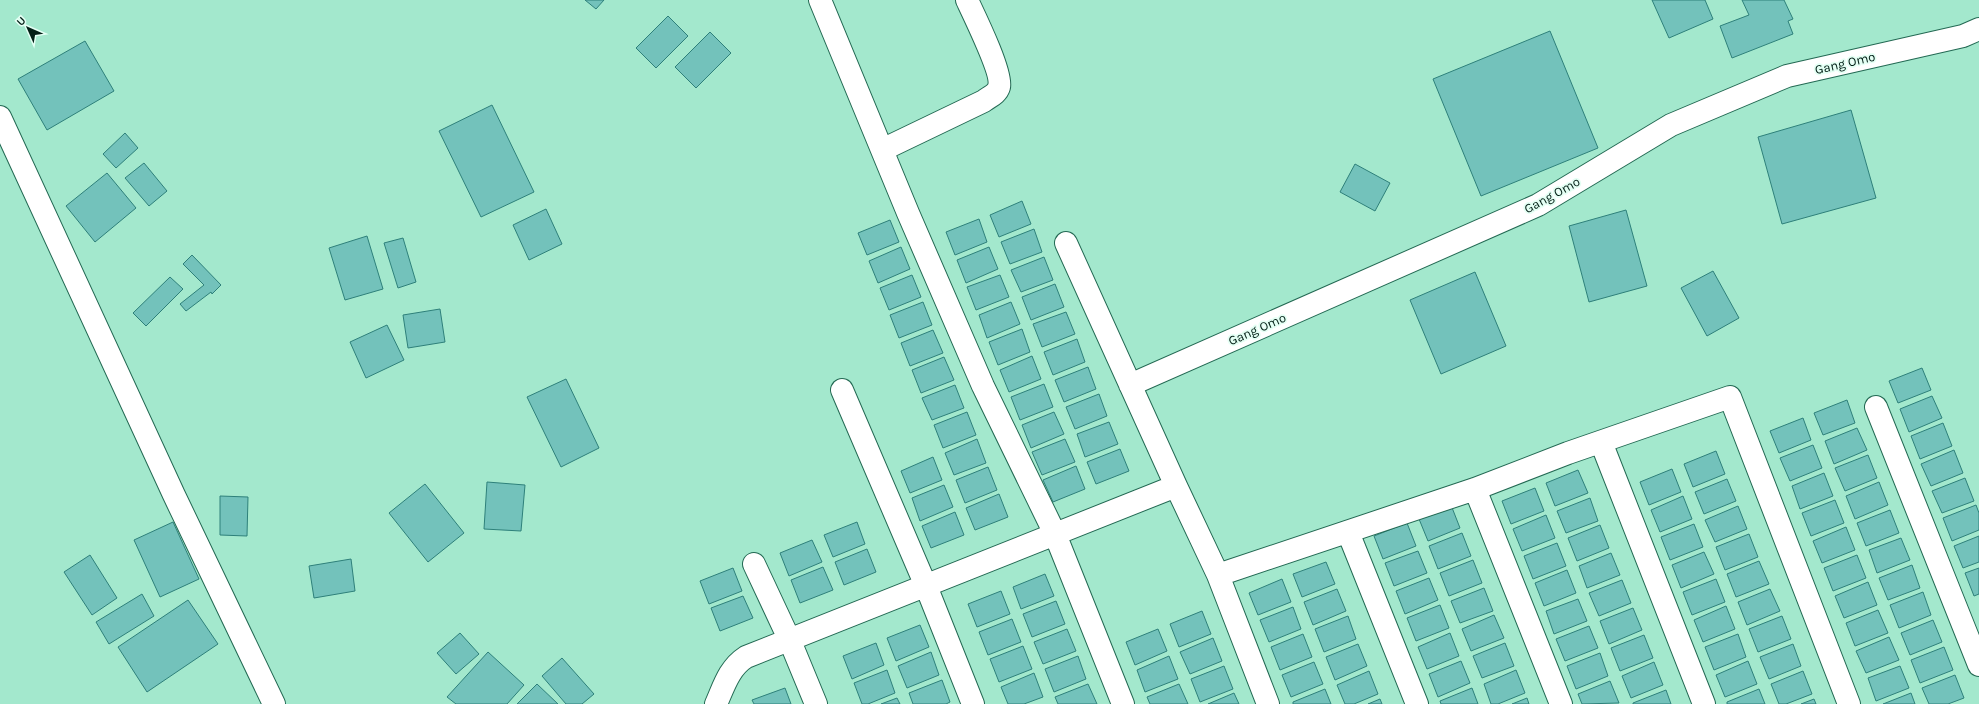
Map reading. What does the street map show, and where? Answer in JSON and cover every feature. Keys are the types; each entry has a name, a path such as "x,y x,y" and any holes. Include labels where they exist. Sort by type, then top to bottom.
{"street":[{"path":"820,0 882,150 983,386 1055,534 1123,704"},
{"path":"882,150 984,101 995,94 999,87 998,70 968,0"},
{"name":"Gang Omo","path":"1130,385 1538,205 1670,125 1787,76 1963,36 1979,29"},
{"path":"0,117 178,502 274,704"},
{"path":"1066,243 1218,575 1268,704"},
{"path":"842,390 926,586 973,704"},
{"path":"1218,575 1475,488 1730,397 1849,704"},
{"path":"1876,407 1979,665"},
{"path":"1601,442 1704,704"},
{"path":"716,704 726,681 737,663 760,650 790,641 1176,486"},
{"path":"1475,488 1561,704"},
{"path":"1348,532 1417,704"},
{"path":"754,564 790,641 816,704"}],"building":[{"path":"585,0 604,0 596,9"},
{"path":"1652,0 1705,0 1713,19 1669,38"},
{"path":"1742,0 1784,0 1793,19 1788,21 1793,34 1732,58 1720,26 1749,15"},
{"path":"668,16 688,36 656,68 636,48"},
{"path":"1550,31 1598,148 1481,196 1433,79"},
{"path":"710,32 731,53 696,88 675,67"},
{"path":"85,41 114,91 47,130 18,79"},
{"path":"492,105 534,192 481,217 439,131"},
{"path":"1851,110 1876,198 1782,224 1758,137"},
{"path":"125,133 138,148 116,168 103,154"},
{"path":"144,163 167,191 149,206 125,178"},
{"path":"1355,164 1390,183 1375,211 1340,192"},
{"path":"107,173 136,208 95,242 66,206"},
{"path":"1022,201 1031,224 999,237 990,215"},
{"path":"546,209 562,244 529,260 513,225"},
{"path":"1626,210 1647,286 1589,302 1569,226"},
{"path":"979,219 987,242 955,255 946,232"},
{"path":"890,220 899,242 867,255 858,233"},
{"path":"1034,229 1042,252 1010,264 1001,242"},
{"path":"367,236 383,289 345,300 329,248"},
{"path":"403,238 416,282 398,288 384,243"},
{"path":"901,247 910,269 878,283 869,261"},
{"path":"989,247 998,269 966,283 957,260"},
{"path":"192,255 221,285 212,294 211,292 186,311 180,304 204,285 183,264"},
{"path":"1044,257 1053,280 1021,292 1011,270"},
{"path":"1713,271 1739,318 1707,336 1681,288"},
{"path":"1475,272 1506,346 1441,374 1410,300"},
{"path":"912,275 921,297 889,310 880,288"},
{"path":"1000,275 1009,297 976,310 967,287"},
{"path":"170,277 183,289 146,326 133,313"},
{"path":"1055,284 1064,307 1031,320 1022,297"},
{"path":"923,302 932,325 899,338 890,315"},
{"path":"1011,302 1020,324 987,338 979,315"},
{"path":"440,309 445,342 408,348 403,315"},
{"path":"1066,312 1075,334 1042,347 1033,324"},
{"path":"387,325 404,360 366,378 350,342"},
{"path":"1022,329 1030,352 998,365 989,342"},
{"path":"933,330 943,353 910,366 901,343"},
{"path":"1077,339 1085,362 1053,375 1044,352"},
{"path":"1032,356 1041,379 1009,392 1000,370"},
{"path":"944,357 954,380 921,393 912,370"},
{"path":"1088,367 1096,389 1064,402 1055,380"},
{"path":"1922,368 1931,390 1898,403 1889,381"},
{"path":"566,379 599,448 561,467 527,397"},
{"path":"1044,384 1053,407 1020,420 1011,397"},
{"path":"955,385 964,408 932,420 922,398"},
{"path":"1099,394 1107,416 1075,429 1066,407"},
{"path":"1932,396 1942,418 1909,432 1900,409"},
{"path":"1847,400 1855,423 1823,435 1814,413"},
{"path":"967,412 976,435 943,448 934,425"},
{"path":"1054,412 1064,434 1031,448 1022,425"},
{"path":"1803,418 1811,440 1779,453 1770,431"},
{"path":"1109,422 1118,444 1085,457 1077,434"},
{"path":"1943,423 1952,446 1920,459 1911,436"},
{"path":"1857,428 1867,450 1834,464 1825,441"},
{"path":"977,439 986,463 954,475 945,453"},
{"path":"1065,439 1075,462 1042,475 1032,452"},
{"path":"1813,445 1822,468 1790,481 1780,458"},
{"path":"1120,449 1129,471 1096,484 1087,462"},
{"path":"1954,450 1963,473 1931,486 1921,464"},
{"path":"1716,451 1725,474 1693,487 1684,464"},
{"path":"1868,455 1877,478 1845,491 1835,468"},
{"path":"933,457 942,480 910,493 901,471"},
{"path":"1076,466 1085,489 1053,502 1043,480"},
{"path":"988,467 997,490 965,503 956,480"},
{"path":"1672,469 1681,492 1649,505 1640,482"},
{"path":"1578,470 1588,493 1555,506 1546,483"},
{"path":"1824,473 1833,496 1800,509 1792,486"},
{"path":"1965,478 1974,501 1942,513 1932,491"},
{"path":"1727,479 1736,501 1704,514 1695,492"},
{"path":"487,482 525,485 521,531 484,529"},
{"path":"1879,482 1888,505 1855,519 1846,496"},
{"path":"425,484 464,533 428,562 389,513"},
{"path":"944,485 953,507 920,521 912,498"},
{"path":"1535,488 1544,511 1511,524 1502,501"},
{"path":"999,494 1008,517 975,530 966,508"},
{"path":"220,496 248,497 247,536 220,535"},
{"path":"1683,496 1692,519 1660,532 1651,510"},
{"path":"1590,498 1598,521 1566,533 1557,511"},
{"path":"1835,500 1844,523 1811,536 1802,513"},
{"path":"1451,505 1460,528 1428,541 1419,519"},
{"path":"1976,505 1979,513 1979,530 1952,541 1943,518"},
{"path":"1738,506 1747,529 1715,542 1705,520"},
{"path":"1890,510 1899,533 1866,546 1857,523"},
{"path":"955,512 964,535 931,548 922,526"},
{"path":"1546,515 1555,538 1522,551 1513,529"},
{"path":"173,522 199,579 160,597 134,540"},
{"path":"857,522 865,544 833,557 824,535"},
{"path":"1407,523 1416,546 1383,559 1374,536"},
{"path":"1694,524 1703,547 1670,560 1661,537"},
{"path":"1600,525 1609,548 1577,561 1568,538"},
{"path":"1846,527 1855,550 1822,563 1813,541"},
{"path":"1462,533 1471,556 1438,569 1429,546"},
{"path":"1749,534 1758,557 1725,570 1716,547"},
{"path":"1979,536 1979,562 1963,568 1954,546"},
{"path":"1901,538 1910,560 1877,573 1869,550"},
{"path":"812,540 822,562 789,576 780,553"},
{"path":"1557,543 1566,566 1533,579 1524,556"},
{"path":"867,549 876,572 844,585 835,562"},
{"path":"1418,551 1427,573 1394,586 1385,563"},
{"path":"1704,552 1714,574 1681,588 1672,565"},
{"path":"1611,553 1620,575 1587,588 1579,566"},
{"path":"90,555 117,598 92,615 64,572"},
{"path":"1857,555 1866,578 1833,591 1824,568"},
{"path":"351,559 355,591 314,598 309,566"},
{"path":"1473,560 1482,583 1449,596 1440,573"},
{"path":"1759,561 1769,584 1736,597 1727,574"},
{"path":"1326,562 1335,584 1302,597 1293,574"},
{"path":"1912,565 1920,588 1888,600 1879,578"},
{"path":"823,567 833,590 800,603 791,580"},
{"path":"733,568 742,591 709,604 700,581"},
{"path":"1979,568 1979,594 1974,596 1965,573"},
{"path":"1567,570 1576,593 1544,606 1535,583"},
{"path":"1045,574 1054,596 1021,609 1013,587"},
{"path":"1429,578 1438,600 1405,614 1396,591"},
{"path":"1282,579 1291,602 1258,615 1249,593"},
{"path":"1716,579 1725,602 1692,615 1683,592"},
{"path":"1622,580 1631,603 1599,616 1589,593"},
{"path":"1868,582 1877,605 1844,618 1835,596"},
{"path":"1484,588 1493,611 1460,623 1451,601"},
{"path":"1337,589 1346,611 1313,625 1304,602"},
{"path":"1770,589 1780,611 1747,625 1738,602"},
{"path":"1001,591 1010,614 977,627 968,604"},
{"path":"1923,592 1931,615 1899,628 1890,605"},
{"path":"142,594 154,616 109,644 96,622"},
{"path":"743,596 753,618 720,631 711,608"},
{"path":"1578,599 1587,621 1554,634 1546,611"},
{"path":"188,600 218,644 147,692 118,647"},
{"path":"1056,601 1065,624 1032,637 1023,614"},
{"path":"1440,605 1449,628 1416,641 1407,618"},
{"path":"1726,606 1735,629 1703,642 1694,620"},
{"path":"1293,607 1301,629 1269,642 1260,620"},
{"path":"1633,608 1642,630 1609,644 1600,621"},
{"path":"1878,610 1888,633 1855,646 1846,623"},
{"path":"1202,611 1211,634 1179,647 1170,624"},
{"path":"1494,615 1504,638 1471,651 1462,629"},
{"path":"1348,616 1356,639 1324,652 1315,629"},
{"path":"1782,616 1791,639 1758,652 1749,629"},
{"path":"1012,619 1021,642 988,655 979,632"},
{"path":"1933,620 1942,642 1910,655 1901,633"},
{"path":"920,625 929,647 896,661 887,638"},
{"path":"1589,626 1598,648 1565,661 1556,639"},
{"path":"1067,629 1076,651 1043,664 1034,642"},
{"path":"1158,629 1167,651 1135,665 1126,642"},
{"path":"460,633 479,654 456,674 437,653"},
{"path":"1450,633 1459,656 1427,669 1418,647"},
{"path":"1303,634 1312,657 1280,670 1271,647"},
{"path":"1738,634 1746,657 1714,670 1705,647"},
{"path":"1644,635 1653,658 1620,671 1611,648"},
{"path":"1889,637 1899,660 1866,673 1856,651"},
{"path":"1213,638 1222,661 1190,674 1180,652"},
{"path":"876,643 884,665 852,679 843,656"},
{"path":"1505,643 1514,666 1482,678 1473,656"},
{"path":"1358,644 1367,666 1335,680 1326,657"},
{"path":"1793,644 1801,666 1769,679 1760,657"},
{"path":"1023,646 1032,669 999,682 990,659"},
{"path":"1944,647 1953,670 1920,683 1911,660"},
{"path":"488,652 524,685 507,704 456,704 447,697"},
{"path":"931,652 939,675 907,688 898,666"},
{"path":"1600,653 1608,676 1576,689 1567,666"},
{"path":"1078,656 1086,679 1054,692 1045,669"},
{"path":"1169,656 1178,679 1145,692 1137,670"},
{"path":"562,658 594,694 582,704 566,704 542,676"},
{"path":"1461,661 1470,683 1438,697 1429,674"},
{"path":"1748,661 1757,684 1725,697 1716,675"},
{"path":"1314,662 1323,684 1291,697 1282,675"},
{"path":"1654,662 1663,685 1631,698 1622,676"},
{"path":"1224,666 1233,689 1200,702 1191,679"},
{"path":"1900,666 1909,688 1876,701 1868,678"},
{"path":"887,670 895,693 868,704 862,704 854,683"},
{"path":"1516,670 1525,693 1498,704 1491,704 1484,684"},
{"path":"1369,671 1378,694 1354,704 1345,704 1337,685"},
{"path":"1803,671 1812,694 1786,704 1779,704 1771,684"},
{"path":"1034,673 1043,697 1024,704 1008,704 1001,687"},
{"path":"1955,675 1964,698 1948,704 1929,704 1922,688"},
{"path":"942,680 950,702 946,704 913,704 909,693"},
{"path":"1610,681 1619,703 1582,704 1578,694"},
{"path":"537,684 558,704 517,704"},
{"path":"1088,684 1097,704 1058,704 1055,697"},
{"path":"1179,684 1188,704 1150,704 1147,697"},
{"path":"785,688 791,704 754,704 752,700"},
{"path":"1472,688 1478,704 1441,704 1440,701"},
{"path":"1325,689 1331,704 1293,704 1293,702"},
{"path":"1759,689 1765,704 1727,704 1727,702"},
{"path":"1666,690 1671,704 1633,704 1633,703"},
{"path":"1234,693 1239,704 1208,704"},
{"path":"1911,693 1915,704 1883,704"},
{"path":"897,698 900,704 881,704"},
{"path":"1527,698 1529,704 1512,704"},
{"path":"1380,699 1382,704 1368,704"},
{"path":"1814,699 1816,704 1801,704"}]}
